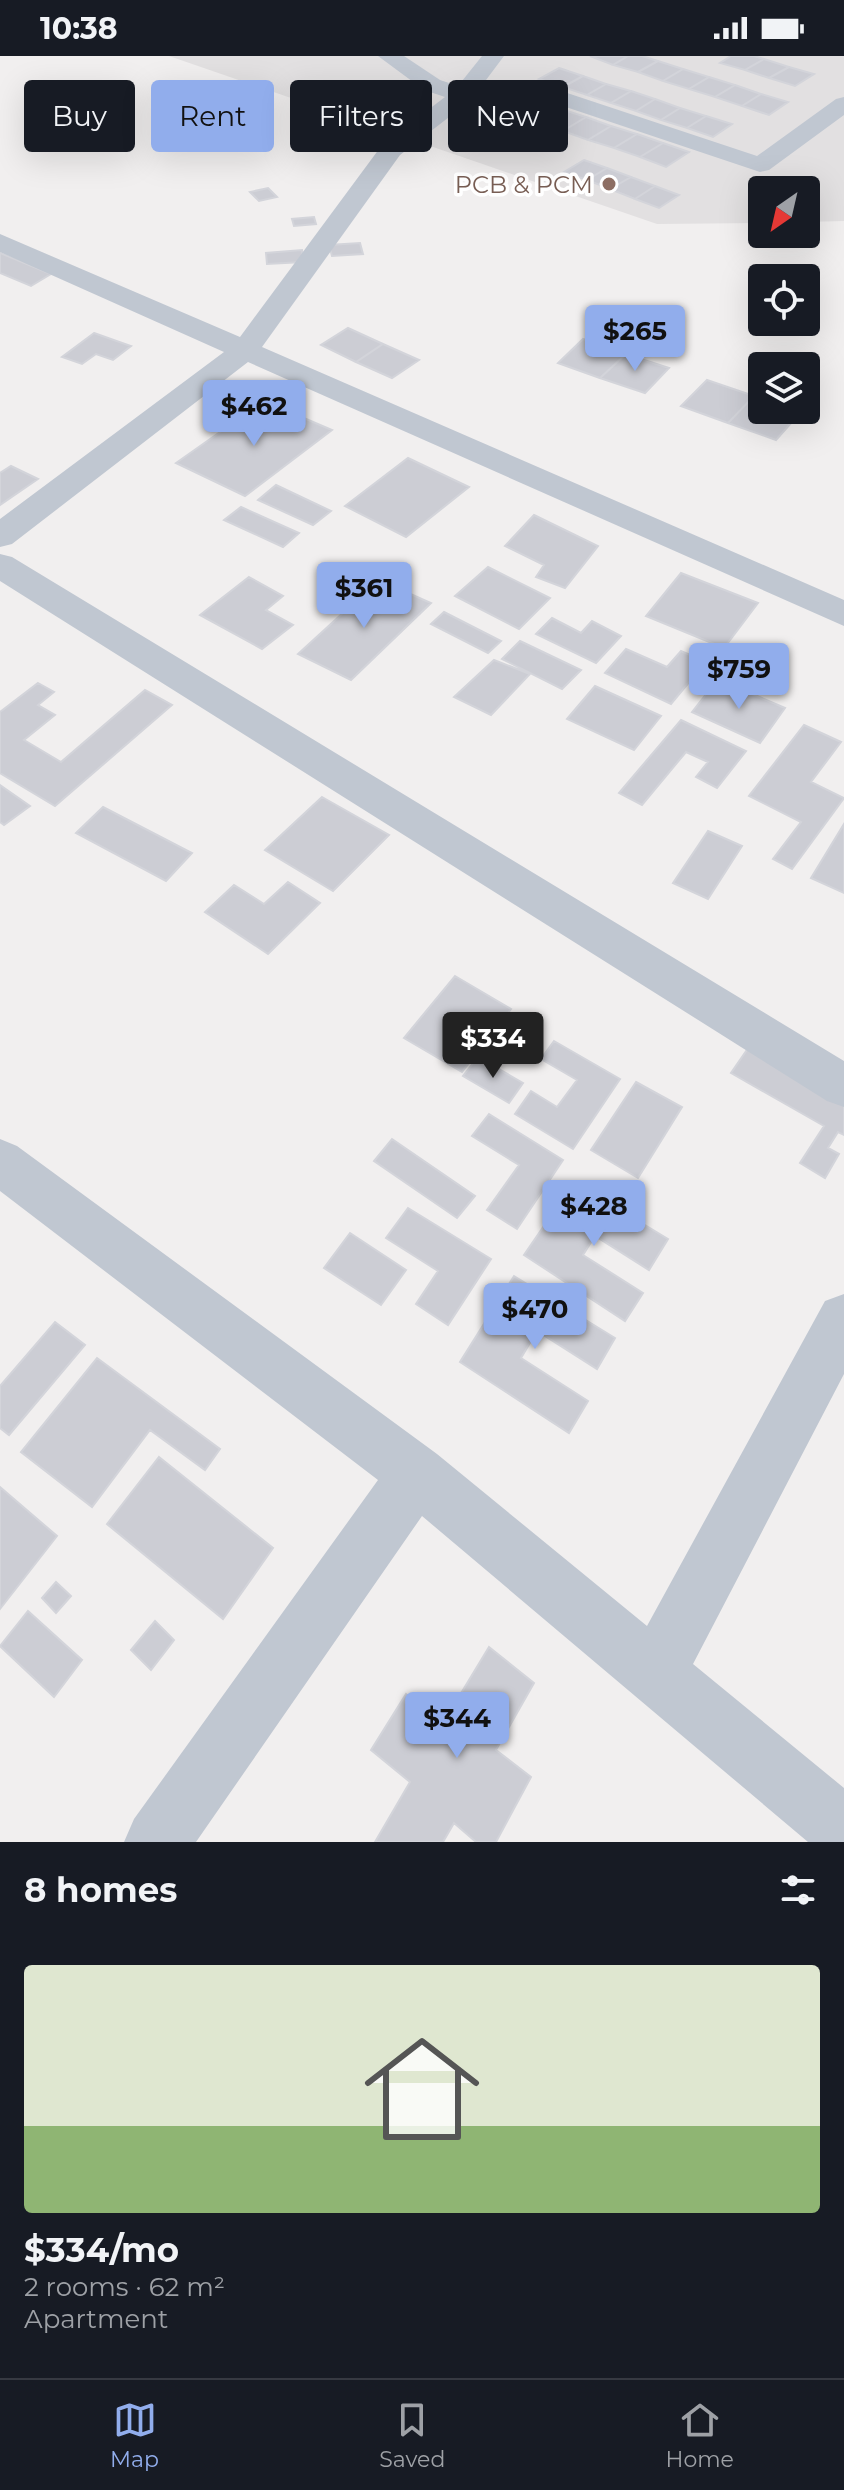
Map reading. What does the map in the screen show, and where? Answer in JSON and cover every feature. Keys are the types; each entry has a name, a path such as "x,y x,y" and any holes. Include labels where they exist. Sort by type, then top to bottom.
{"street":[{"path":"389,56 432,85 448,90"},
{"path":"475,80 493,56"},
{"path":"568,100 760,165 844,104"},
{"path":"0,536 245,350 391,150 448,106"},
{"path":"0,242 844,614"},
{"path":"0,565 844,1086"},
{"path":"0,1162 417,1474 844,1830"},
{"path":"654,1674 844,1320"},
{"path":"157,1842 417,1474"}],"shaded area":[{"path":"169,56 844,56 844,221 820,222 820,176 748,176 748,223 657,224 432,147 432,80 290,80 290,98 274,92 274,80 239,80"}],"building":[{"path":"590,56 628,56 613,65"},
{"path":"628,56 658,61 638,72 613,65"},
{"path":"731,56 764,59 745,70 720,63"},
{"path":"764,59 789,67 769,78 745,70"},
{"path":"658,61 683,69 663,81 638,72"},
{"path":"789,67 814,74 795,86 769,78"},
{"path":"559,68 583,76 568,84 568,80 539,79"},
{"path":"683,69 709,77 689,89 663,81"},
{"path":"583,76 606,84 587,95 568,89 568,84"},
{"path":"709,77 735,85 715,97 689,89"},
{"path":"606,84 631,91 611,103 587,95"},
{"path":"735,85 761,94 742,106 715,97"},
{"path":"631,91 655,99 636,111 611,103"},
{"path":"761,94 788,102 769,115 742,106"},
{"path":"655,99 680,108 661,120 636,111"},
{"path":"680,108 706,116 687,128 661,120"},
{"path":"568,111 586,117 568,128"},
{"path":"706,116 732,124 713,137 687,128"},
{"path":"586,117 611,126 588,140 568,133 568,128"},
{"path":"611,126 637,134 614,148 588,140"},
{"path":"637,134 663,143 640,157 614,148"},
{"path":"663,143 689,152 666,167 640,157"},
{"path":"584,160 607,168 587,180 564,172"},
{"path":"607,168 631,177 610,189 587,180"},
{"path":"631,177 655,186 635,199 610,189"},
{"path":"655,186 679,195 659,208 635,199"},
{"path":"268,188 277,197 259,201 250,192"},
{"path":"314,217 316,224 294,226 292,219"},
{"path":"360,243 363,254 332,256 329,245"},
{"path":"302,250 303,262 267,264 266,253"},
{"path":"0,253 51,274 31,286 0,273"},
{"path":"348,328 383,344 356,362 321,345"},
{"path":"94,333 131,346 113,360 96,354 82,364 62,357"},
{"path":"583,339 626,354 600,378 558,363"},
{"path":"383,344 419,360 392,378 356,362"},
{"path":"626,354 669,368 645,393 600,378"},
{"path":"707,380 748,394 748,402 728,423 681,406"},
{"path":"264,401 332,430 245,496 176,463"},
{"path":"748,402 748,424 790,424 776,440 728,423"},
{"path":"408,458 469,487 406,537 345,506"},
{"path":"11,466 38,479 0,505 0,473"},
{"path":"276,485 331,511 313,525 258,500"},
{"path":"241,507 299,533 283,547 224,520"},
{"path":"534,515 598,546 565,588 536,577 544,565 505,546"},
{"path":"488,567 550,598 519,629 455,596"},
{"path":"681,573 758,603 724,648 646,616"},
{"path":"249,577 283,596 266,610 293,625 262,649 200,615"},
{"path":"379,580 431,603 351,680 298,654"},
{"path":"444,612 501,641 488,653 431,624"},
{"path":"552,618 581,633 592,621 621,636 596,663 536,634"},
{"path":"520,641 581,670 562,689 502,659"},
{"path":"626,649 667,667 681,651 706,662 671,704 605,673"},
{"path":"494,660 530,674 491,715 454,697"},
{"path":"718,679 785,708 760,743 692,712"},
{"path":"38,683 54,692 38,705 55,715 24,740 61,762 145,690 172,705 55,806 0,773 0,712"},
{"path":"595,686 661,716 634,750 567,719"},
{"path":"681,720 746,751 717,788 696,777 708,762 686,752 642,805 619,793"},
{"path":"804,725 841,742 811,782 844,798 792,869 773,859 801,822 749,796"},
{"path":"0,785 30,806 4,825 0,822"},
{"path":"322,797 389,835 333,891 265,850"},
{"path":"103,807 192,853 166,881 76,833"},
{"path":"844,824 844,893 811,878"},
{"path":"708,831 742,846 708,899 673,883"},
{"path":"288,882 320,903 268,954 205,912 234,885 264,904"},
{"path":"455,976 511,1009 462,1072 404,1038"},
{"path":"554,1041 620,1079 573,1149 515,1114 531,1091 557,1107 577,1080 541,1059"},
{"path":"753,1041 844,1093 844,1135 838,1132 828,1148 839,1154 825,1178 800,1163 824,1126 731,1073"},
{"path":"478,1057 523,1083 509,1103 463,1076"},
{"path":"636,1082 682,1107 638,1178 591,1150"},
{"path":"489,1114 563,1160 517,1229 487,1210 519,1165 472,1136"},
{"path":"392,1139 475,1196 457,1218 374,1161"},
{"path":"574,1182 668,1239 649,1270 595,1236 583,1255 643,1293 625,1321 524,1255"},
{"path":"408,1208 491,1259 448,1325 416,1304 438,1271 386,1238"},
{"path":"350,1233 406,1270 381,1305 324,1268"},
{"path":"514,1276 615,1338 597,1369 537,1331 521,1358 588,1401 569,1433 460,1362"},
{"path":"55,1322 85,1345 9,1435 0,1428 0,1386"},
{"path":"97,1358 220,1449 205,1470 150,1430 92,1507 21,1452"},
{"path":"159,1457 273,1548 223,1619 107,1524"},
{"path":"0,1487 57,1536 0,1609"},
{"path":"56,1582 71,1596 56,1613 42,1598"},
{"path":"28,1611 82,1660 54,1697 0,1646"},
{"path":"155,1621 174,1640 151,1670 131,1650"},
{"path":"489,1647 534,1683 496,1750 531,1777 496,1842 476,1842 454,1823 443,1842 375,1842 410,1782 371,1750 406,1694 443,1723"}],"place":[{"name":"PCB & PCM","path":"609,184"}]}
